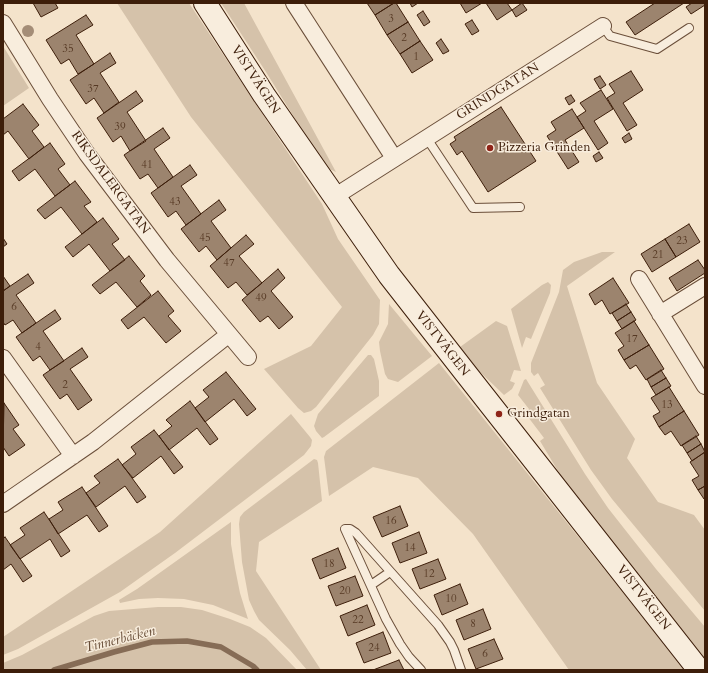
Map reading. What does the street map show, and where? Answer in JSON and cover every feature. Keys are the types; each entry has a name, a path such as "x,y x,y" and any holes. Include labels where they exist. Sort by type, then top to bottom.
{"main road":[{"name":"VISTVÄGEN","path":"205,3 264,95 389,275 700,670"}],"street":[{"path":"294,3 394,158"},
{"name":"RIKSDALERGATAN","path":"3,23 46,93 87,154 153,242 228,335 248,357"},
{"name":"GRINDGATAN","path":"334,197 426,137 603,26"},
{"path":"638,279 705,386"},
{"path":"660,314 705,286"},
{"path":"3,504 73,456 228,335"},
{"path":"3,358 73,456"}],"lane":[{"path":"603,26 610,36 657,49 689,28"},
{"path":"426,137 473,208 520,207"},
{"path":"421,670 400,644 386,619 345,529 353,530 445,634 454,650 461,670"},
{"path":"371,585 390,572"}],"shaded area":[{"path":"117,3 189,3 322,204 338,239 380,300 379,324 373,335 316,407 311,411 304,413 298,408 264,369 311,346 342,307 191,117"},
{"path":"221,3 244,3 336,172 327,168 315,151"},
{"path":"3,46 29,88 3,106"},
{"path":"602,252 615,252 567,286 597,383 635,439 627,458 658,502 694,515 705,530 705,611 612,499 591,470 540,388 545,385 538,373 534,376 531,372 531,363 559,292 563,270 574,262"},
{"path":"548,282 551,285 550,293 531,339 526,337 522,348 511,309"},
{"path":"389,304 432,356 398,382 388,379 385,374 380,351 379,342 388,324"},
{"path":"496,321 507,326 521,371 514,370 510,381 515,383 512,389 504,395 478,370 460,347"},
{"path":"368,355 371,355 374,359 379,381 379,396 322,438 314,426 318,414"},
{"path":"439,363 685,670 569,670 473,534 418,478 373,467 329,496 324,457 326,451"},
{"path":"526,379 608,508 656,569 705,627 705,658 564,481 540,441 544,438 525,413 529,409 518,395 524,380"},
{"path":"291,414 312,440 311,446 304,455 175,553 120,592 18,649 3,655 3,637 160,532"},
{"path":"314,459 317,460 318,463 322,501 259,542 256,571 321,670 307,670 290,650 259,620 254,611 249,600 242,562 239,524 240,517 244,512"},
{"path":"231,522 231,544 235,568 240,593 248,619 213,605 184,599 139,599 120,603 119,600 137,589"},
{"path":"158,607 181,607 202,610 250,627 266,638 297,670 3,670 3,663 22,655 94,616 109,611"}],"building":[{"path":"33,3 55,3 58,8 41,17"},
{"path":"367,3 394,3 375,15"},
{"path":"396,3 408,22 387,35 375,15"},
{"path":"410,3 418,3 412,7"},
{"path":"460,3 482,3 466,13"},
{"path":"486,3 507,3 512,10 497,20"},
{"path":"522,3 527,10 516,17 512,10"},
{"path":"655,3 684,3 635,35 626,22"},
{"path":"692,3 705,3 705,5 691,14 686,7"},
{"path":"423,11 430,22 424,26 417,15"},
{"path":"86,15 93,25 76,35 94,64 78,74 69,59 61,64 46,40"},
{"path":"472,20 479,31 472,35 465,24"},
{"path":"408,22 420,41 400,54 387,35"},
{"path":"441,39 449,51 443,54 436,43"},
{"path":"420,41 433,60 412,73 400,54"},
{"path":"110,53 116,63 100,73 119,102 104,113 94,98 86,104 70,80"},
{"path":"631,71 643,90 623,103 637,125 627,131 607,98 615,93 609,84"},
{"path":"600,76 606,85 600,89 594,79"},
{"path":"601,90 613,109 594,121 608,143 598,150 577,117 586,111 580,103"},
{"path":"136,91 143,101 127,112 146,141 130,151 121,136 113,142 97,118"},
{"path":"571,95 575,101 569,105 565,98"},
{"path":"23,104 39,125 32,131 44,147 29,159 8,131 3,135 3,119"},
{"name":"Pizzeria Grinden","path":"501,107 536,161 488,192 462,151 457,155 450,144 456,140 454,137"},
{"path":"572,109 584,128 565,140 579,162 568,169 547,136 556,130 551,122"},
{"path":"163,128 170,138 154,149 173,177 158,188 148,174 140,179 124,155"},
{"path":"629,133 632,139 625,143 622,138"},
{"path":"50,143 65,164 58,169 70,185 55,196 35,169 19,181 12,171"},
{"path":"599,152 603,158 596,162 593,156"},
{"path":"190,165 197,175 181,186 201,214 186,225 176,211 168,217 151,193"},
{"path":"75,181 91,202 84,206 97,222 82,234 61,207 45,219 37,210"},
{"path":"219,200 226,210 211,221 231,248 217,260 206,246 199,252 181,229"},
{"path":"103,218 119,239 112,244 125,260 110,271 89,244 73,257 65,247"},
{"path":"689,224 700,242 676,257 665,239"},
{"path":"246,235 254,244 239,256 262,283 247,295 236,282 228,288 210,266"},
{"path":"3,238 7,244 3,247"},
{"path":"665,239 676,257 652,272 641,254"},
{"path":"129,256 145,276 140,281 151,295 137,307 116,282 100,294 92,285"},
{"path":"698,260 705,270 705,273 677,291 669,278"},
{"path":"278,269 285,278 271,291 293,317 279,329 268,316 260,322 242,300"},
{"path":"28,274 34,283 16,295 36,323 22,333 13,320 5,325 3,322 3,291"},
{"path":"3,276 10,286 3,291"},
{"path":"613,278 629,303 610,314 602,300 595,305 589,294"},
{"path":"158,291 174,311 168,316 181,331 166,343 144,317 128,329 121,320"},
{"path":"626,304 631,312 617,321 612,313"},
{"path":"55,310 61,319 43,331 64,361 50,370 40,356 33,361 16,337"},
{"path":"631,312 636,320 622,329 617,321"},
{"path":"634,321 649,345 624,360 618,350 624,346 615,333"},
{"path":"649,345 664,369 646,380 636,365 630,369 624,360"},
{"path":"82,348 88,357 70,369 92,400 78,410 67,394 60,399 43,375"},
{"path":"661,370 666,378 651,387 647,379"},
{"path":"226,372 256,409 247,416 234,399 205,422 195,408 209,397 203,390"},
{"path":"666,378 671,386 656,395 651,387"},
{"path":"669,387 684,411 659,427 653,416 660,412 651,398"},
{"path":"190,401 218,439 210,445 197,428 169,450 159,436 172,426 166,420"},
{"path":"4,403 19,425 13,429 25,445 9,456 3,447"},
{"path":"684,411 699,435 681,446 671,431 665,435 659,427"},
{"path":"154,430 183,467 174,474 161,456 133,478 122,465 136,454 131,447"},
{"path":"696,436 701,444 687,453 682,445"},
{"path":"701,444 705,452 692,461 687,453"},
{"path":"705,452 705,486 698,490 692,480 699,476 690,462"},
{"path":"118,459 146,497 137,503 125,486 96,507 86,493 100,483 94,476"},
{"path":"705,486 705,498 704,499 698,490"},
{"path":"82,487 108,526 99,532 87,515 58,534 49,519 63,510 58,502"},
{"path":"400,506 408,526 382,537 373,517"},
{"path":"44,512 70,551 61,557 50,539 20,559 10,545 25,535 20,528"},
{"path":"419,532 427,553 400,563 392,543"},
{"path":"5,537 32,576 23,582 11,564 3,570 3,539"},
{"path":"338,548 346,568 320,579 312,559"},
{"path":"438,559 446,579 420,589 412,569"},
{"path":"355,576 363,596 336,606 328,586"},
{"path":"460,584 468,604 442,615 434,595"},
{"path":"367,605 375,625 348,636 340,616"},
{"path":"483,609 491,629 464,640 456,620"},
{"path":"383,632 391,653 364,663 356,643"},
{"path":"494,639 503,659 476,669 468,649"},
{"path":"399,660 404,670 373,670"}],"waterway":[{"name":"Tinnerbäcken","path":"54,670 152,642 187,641 221,647 253,666 257,670"}],"place":[{"name":"Pizzeria Grinden","path":"490,148"},
{"name":"Grindgatan","path":"499,414"}]}
